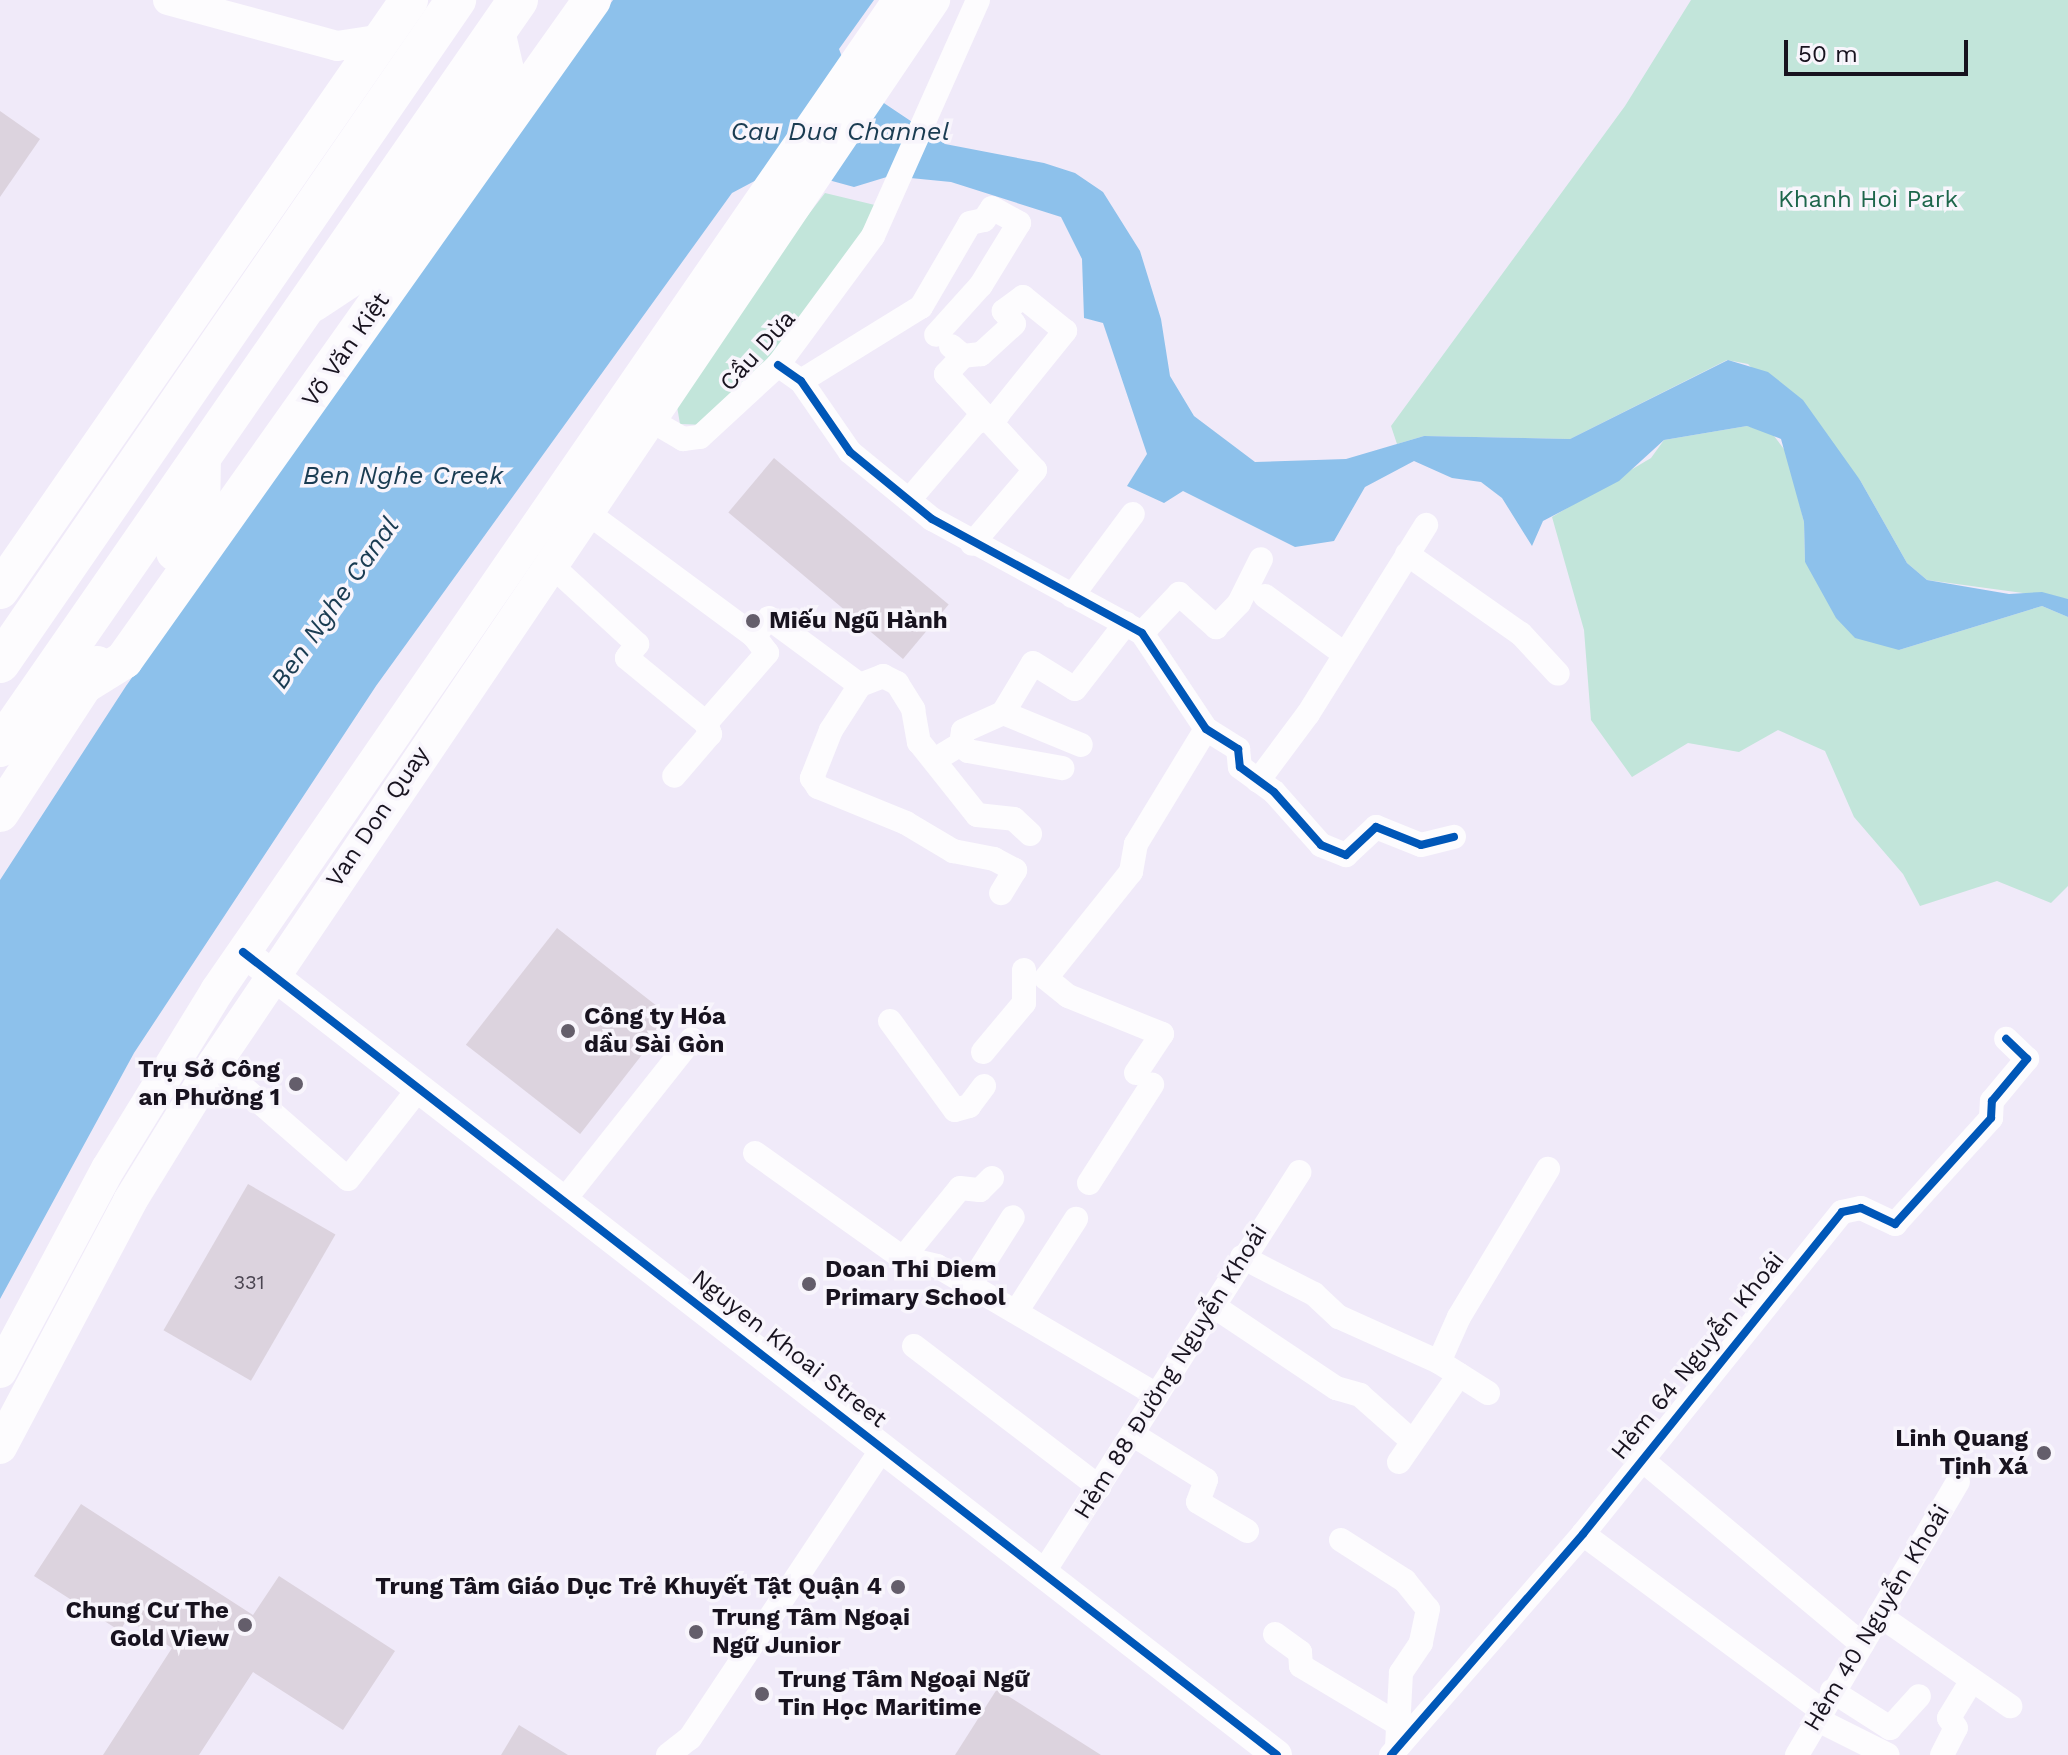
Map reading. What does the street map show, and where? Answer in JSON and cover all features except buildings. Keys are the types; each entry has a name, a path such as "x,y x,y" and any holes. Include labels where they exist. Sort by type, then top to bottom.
{"highway":[{"path":"0,663 456,0"},
{"name":"Võ Văn Kiệt","path":"7,759 202,456 313,303 507,16"}],"main road":[{"path":"0,590 409,0"},
{"name":"Võ Văn Kiệt","path":"84,685 124,660 592,0"},
{"path":"880,55 900,0"},
{"path":"777,198 880,55 933,0"},
{"name":"Van Don Quay","path":"0,1447 130,1201 215,1063 647,418 777,198"},
{"name":"Van Don Quay","path":"0,1371 108,1169 243,952 777,198"},
{"name":"Võ Văn Kiệt","path":"0,813 7,759 84,685 201,514 202,456"}],"street":[{"path":"168,0 337,46 384,39"},
{"name":"Cầu Dừa","path":"647,418 683,439 700,437 778,365 873,236 961,45 978,0"},
{"path":"337,46 350,88"},
{"path":"801,381 913,313 940,281 970,223 977,224 992,208 1019,223 981,285 936,335"},
{"path":"909,500 975,423 986,420 998,414 1065,331 1023,297 1004,311 1014,324 981,354 963,356 946,374 986,420 1035,470 972,544"},
{"path":"913,313 963,356"},
{"path":"778,365 801,381 850,452 909,500 972,544 1031,568 1072,596 1134,628 1206,729 1238,749 1240,767 1337,854 1359,848 1376,827 1421,845 1454,837"},
{"path":"584,510 751,632 767,653 706,723"},
{"path":"1072,596 1133,514"},
{"path":"1258,781 1426,525"},
{"path":"1407,554 1521,634 1558,674"},
{"path":"961,744 963,731 1003,713 1033,663 1075,689 1134,628 1179,594 1216,627 1239,603 1261,559"},
{"path":"549,563 637,644 627,658 706,723 710,734 674,776"},
{"path":"1265,596 1343,653"},
{"path":"751,632 769,618 860,685"},
{"path":"1001,893 1015,870 953,851 906,823 818,787 812,778 826,742 860,685 883,676 897,683 913,709 919,742 936,759 977,815 1014,819 1030,834"},
{"path":"1003,713 1081,745"},
{"path":"983,1052 1024,1003 1035,974 1131,872 1136,844 1206,729"},
{"path":"936,759 961,744"},
{"path":"961,744 968,751 1062,768"},
{"name":"Nguyen Khoai Street","path":"243,952 565,1199 1277,1755"},
{"path":"1035,974 1068,996 1162,1034 1144,1079 1089,1183"},
{"path":"890,1021 955,1110 969,1106 984,1086"},
{"path":"565,1199 692,1039"},
{"name":"Hẻm 64 Nguyễn Khoái","path":"1395,1742 1583,1534 1640,1458 1842,1212 1861,1208 1895,1224 1991,1118 1992,1101 2027,1059 2006,1039"},
{"path":"215,1063 348,1179 420,1087"},
{"path":"755,1153 903,1258 937,1266 1157,1395"},
{"path":"1399,1462 1449,1368 1459,1317 1548,1169"},
{"name":"Hẻm 88 Đường Nguyễn Khoái","path":"1043,1573 1299,1172"},
{"path":"903,1258 960,1188 980,1190 992,1178"},
{"path":"970,1285 1013,1217"},
{"path":"1016,1312 1076,1219"},
{"path":"1242,1257 1314,1294 1339,1317 1449,1368 1488,1393"},
{"path":"1215,1307 1336,1388 1360,1395 1411,1440"},
{"path":"914,1346 1099,1487"},
{"path":"1132,1434 1206,1480 1198,1502 1247,1531"},
{"path":"668,1755 690,1738 883,1448"},
{"path":"1640,1458 1862,1644"},
{"name":"Hẻm 40 Nguyễn Khoái","path":"1801,1754 1823,1707 1958,1482"},
{"path":"1583,1534 1888,1755"},
{"path":"1341,1540 1405,1581 1428,1609 1421,1643 1401,1673 1395,1742"},
{"path":"1879,1615 2010,1706"},
{"path":"1275,1634 1300,1652 1301,1666 1395,1742"},
{"path":"1942,1755 1956,1728 1949,1718 1972,1680"},
{"path":"1823,1707 1890,1728 1919,1696"}],"green space":[{"name":"Khanh Hoi Park","path":"1691,0 2068,0 2068,599 1927,580 1907,563 1860,480 1748,364 1727,360 1570,439 1424,436 1397,444 1391,426 1625,106"},
{"path":"825,193 879,206 831,290 707,425 680,424 674,389"},
{"path":"1747,426 1771,432 1787,453 1804,522 1805,562 1899,650 2042,606 2068,617 2068,886 2051,903 1997,881 1920,906 1903,874 1854,817 1825,751 1778,730 1739,752 1688,743 1632,777 1591,720 1584,630 1552,517 1651,458 1664,440"}],"water":[{"name":"Ben Nghe Creek","path":"613,0 874,0 839,49 851,81 945,144 1044,163 1075,173 1103,192 1140,251 1161,319 1170,376 1194,416 1255,462 1346,459 1424,436 1570,439 1728,360 1768,372 1803,400 1860,480 1907,563 1927,580 2009,594 2042,592 2068,599 2068,617 2042,606 1899,650 1855,638 1836,618 1805,562 1804,522 1781,439 1747,426 1664,440 1619,481 1543,521 1532,546 1502,498 1481,482 1452,478 1414,461 1365,487 1334,541 1295,547 1183,491 1164,503 1127,486 1147,454 1103,323 1084,318 1082,259 1061,217 951,182 890,176 854,187 781,167 732,193 376,686 134,1053 0,1299 0,880 126,686"}],"cycle path":[{"path":"778,365 801,381 850,452 932,519 1142,633 1206,729 1238,749 1240,767 1274,792 1321,845 1346,855 1376,827 1421,845 1454,837"},
{"path":"243,952 1277,1755"},
{"path":"1391,1755 1583,1534 1842,1212 1861,1208 1895,1224 1991,1118 1992,1101 2027,1059 2006,1039"}],"place":[{"name":"Miếu Ngũ Hành","path":"753,621"},
{"name":"Công ty Hóa dầu Sài Gòn","path":"568,1031"},
{"name":"Trụ Sở Công an Phường 1","path":"296,1084"},
{"name":"Doan Thi Diem Primary School","path":"809,1284"},
{"name":"Linh Quang Tịnh Xá","path":"2044,1453"},
{"name":"Trung Tâm Giáo Dục Trẻ Khuyết Tật Quận 4","path":"898,1587"},
{"name":"Chung Cư The Gold View","path":"245,1625"},
{"name":"Trung Tâm Ngoại Ngữ Junior","path":"696,1632"},
{"name":"Trung Tâm Ngoại Ngữ Tin Học Maritime","path":"762,1694"}],"water label":[{"name":"Cau Dua Channel","path":"840,132"},
{"name":"Ben Nghe Canal","path":"335,603"}]}
